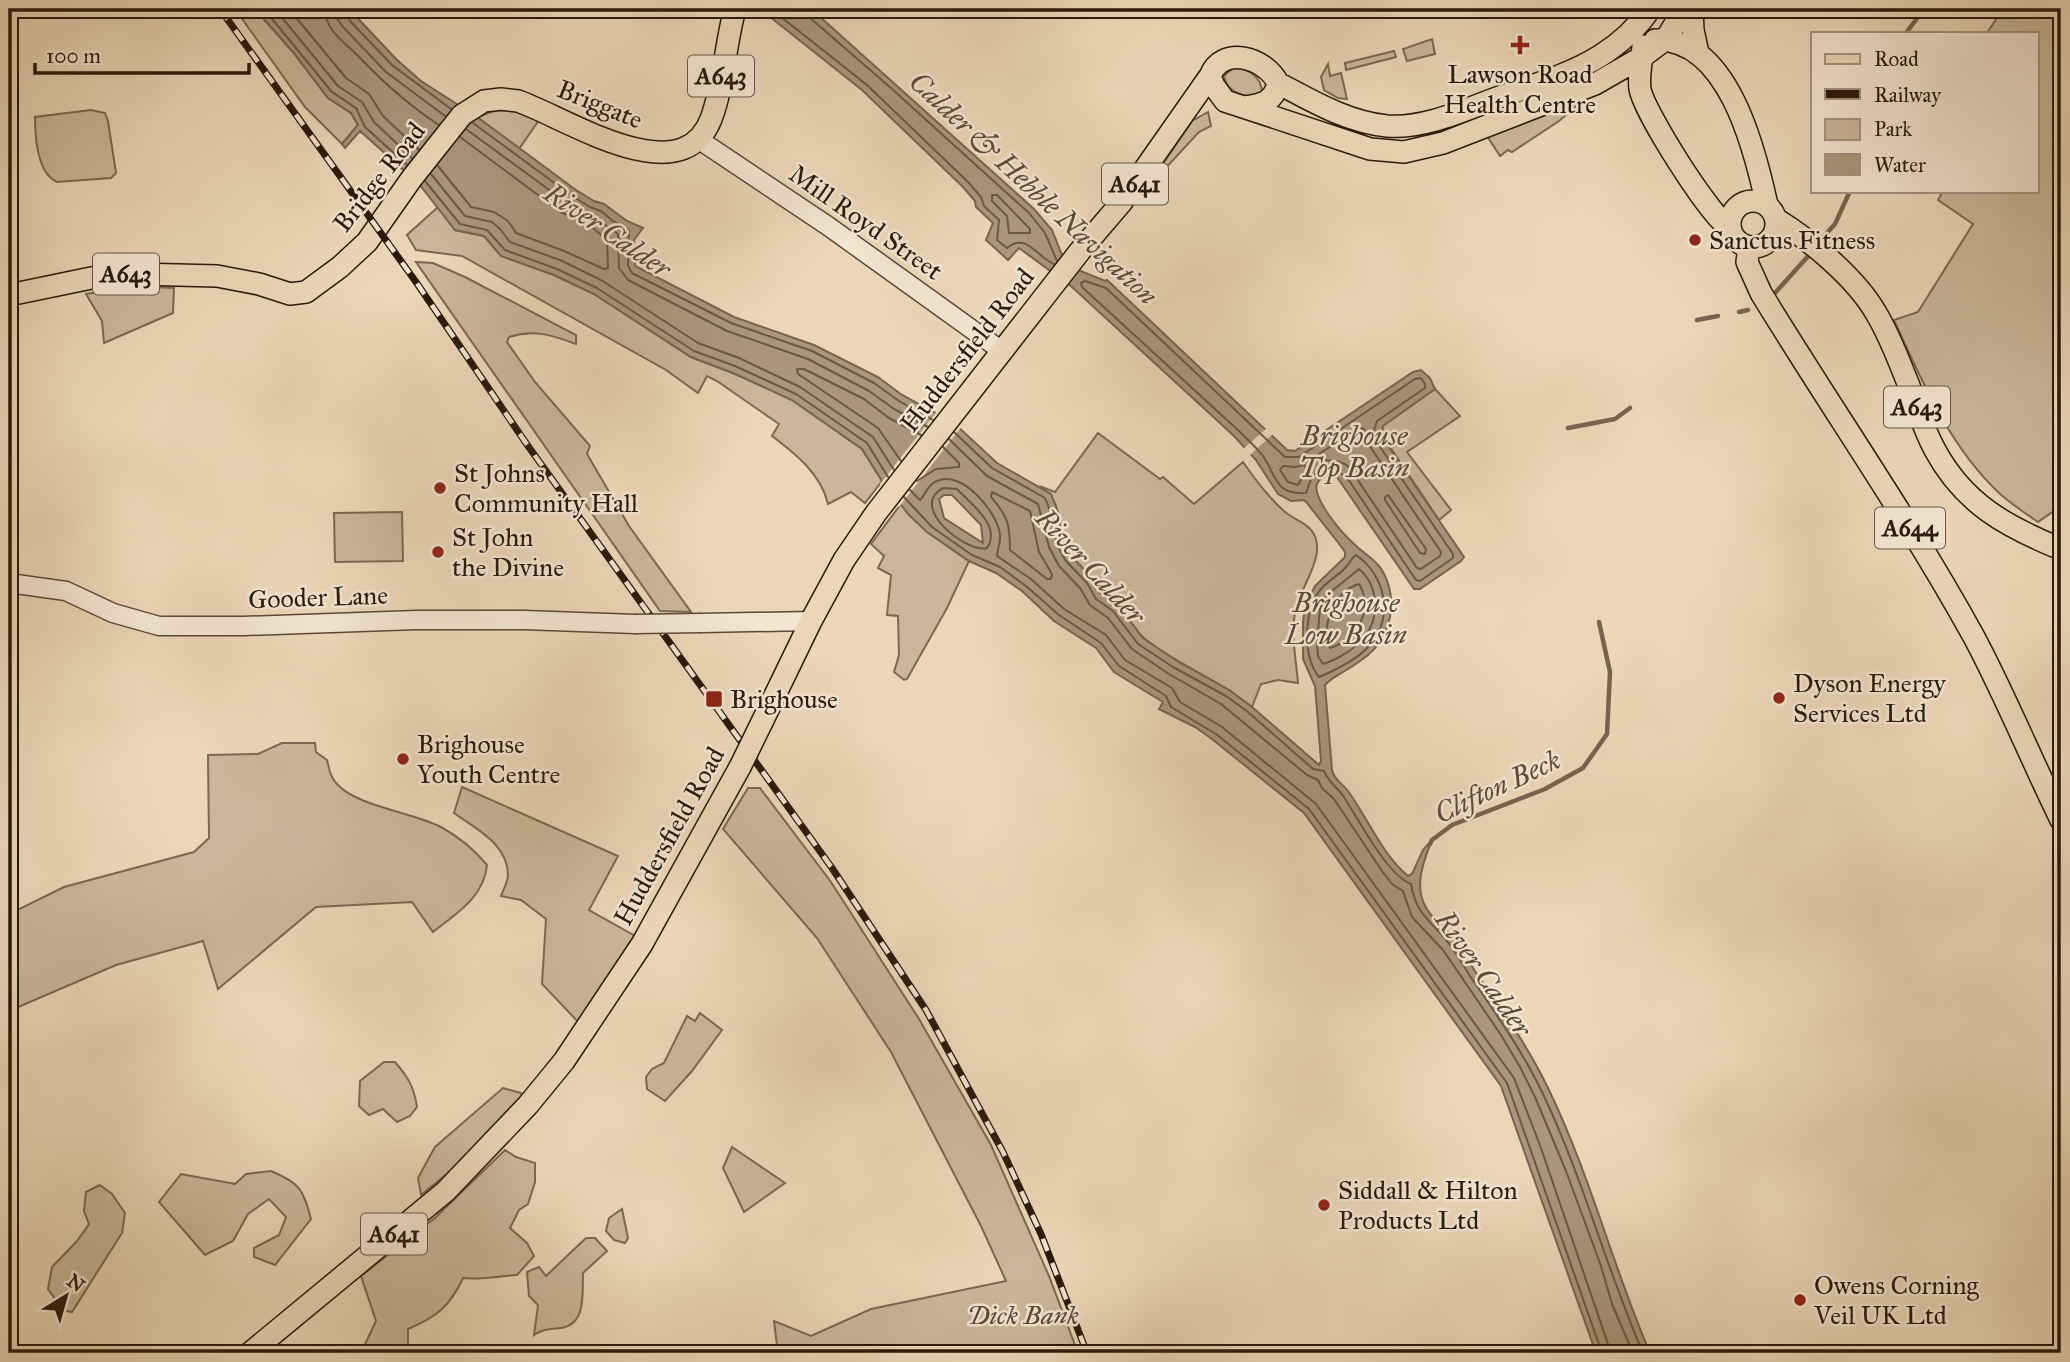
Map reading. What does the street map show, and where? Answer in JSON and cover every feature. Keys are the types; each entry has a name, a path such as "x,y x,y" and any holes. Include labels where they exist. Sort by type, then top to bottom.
{"main road":[{"name":"A643","path":"698,139 714,110 735,9"},
{"path":"1665,39 1684,9"},
{"path":"1692,9 1698,52 1721,80 1741,112 1771,212 1774,233 1770,240 1749,247 1736,239 1730,228 1730,220 1738,206 1752,201 1771,212"},
{"path":"1645,31 1623,68 1595,84 1443,143 1404,152 1370,149 1235,104 1214,86 1210,76 1214,66 1222,59 1231,57 1251,60 1260,64 1278,83 1333,112 1388,126 1442,118 1559,76 1645,31 1698,52"},
{"path":"1640,90 1645,31"},
{"path":"1623,68 1640,90 1666,142 1723,224 1730,228"},
{"name":"Huddersfield Road","path":"250,1353 446,1191 528,1105 564,1061 642,944 740,767 811,621 844,560 876,513 951,416 1080,251 1121,203 1210,76"},
{"path":"1184,112 1205,102 1262,105 1272,99 1278,83"},
{"name":"Briggate","path":"471,108 494,99 518,101 608,141 644,152 673,151 698,139"},
{"name":"Bridge Road","path":"9,295 101,276 150,274 230,278 290,294 306,292 318,285 367,242 412,178 462,115 471,108"},
{"name":"A643","path":"1771,212 1855,286 1875,310 1890,339 1934,449 1952,478 1990,514 2061,550"},
{"name":"A644","path":"1749,247 1747,262 1765,301 1916,537 1966,623 2028,746 2061,820"}],"street":[{"name":"Mill Royd Street","path":"698,139 828,226 1002,351"},
{"name":"Gooder Lane","path":"9,583 66,591 113,613 159,626 416,620 635,624 811,621"}],"green space":[{"path":"235,9 255,9 293,52 328,98 351,113 358,125 342,144 305,107"},
{"path":"2003,9 2061,9 2061,506 2038,522 1999,493 1965,455 1938,412 1894,320 1918,312 1973,224 1938,200 1942,192 2038,192 2038,32 1988,32"},
{"path":"1432,39 1435,54 1407,61 1403,49"},
{"path":"1394,51 1396,57 1346,70 1345,63"},
{"path":"1328,64 1330,76 1341,73 1347,99 1338,98 1324,90 1321,77"},
{"path":"1234,67 1253,74 1260,82 1262,93 1256,97 1231,89 1224,76"},
{"path":"1588,96 1559,121 1512,152 1508,150 1500,156 1487,136"},
{"path":"91,110 105,113 116,173 111,178 57,182 50,177 41,163 35,117"},
{"path":"512,110 539,120 519,149 477,117 494,111"},
{"path":"1208,112 1211,126 1199,132 1146,189 1192,121"},
{"path":"438,207 455,230 484,236 501,256 554,275 594,294 691,357 792,400 862,449 882,481 865,503 851,492 828,504 814,474 772,436 779,424 717,381 707,376 698,393 666,370 462,256 416,250 407,235"},
{"path":"416,262 433,263 465,277 576,335 576,344 535,333 509,337 507,342 535,382 590,446 587,454 629,526 691,612 660,611"},
{"path":"133,286 174,288 173,313 104,343 102,321 86,294"},
{"path":"1435,389 1460,416 1407,452 1451,510 1439,520 1380,432 1382,426"},
{"path":"1098,433 1160,479 1163,477 1194,504 1243,462 1279,506 1312,531 1316,540 1315,560 1294,621 1298,683 1278,680 1261,684 1252,707 1229,690 1154,647 1134,629 1118,605 1101,594 1093,579 1072,557 1064,543 1055,503 1042,487 1055,492"},
{"path":"901,504 927,532 969,561 947,608 904,680 894,672 899,655 898,616 887,615 891,575 878,568 884,556 871,544"},
{"path":"402,512 403,561 335,562 334,513"},
{"path":"282,743 315,743 316,752 327,760 333,778 346,792 371,804 430,822 466,844 487,865 481,886 475,895 433,932 412,902 316,907 218,989 203,941 116,965 9,1011 9,914 64,887 194,852 209,838 208,755 258,754"},
{"path":"462,787 618,856 589,910 637,937 582,1026 542,984 546,919 521,900 501,896 508,875 503,854 481,831 454,813"},
{"name":"Dick Bank","path":"748,788 760,788 831,882 919,1019 991,1145 1049,1276 1078,1353 771,1353 777,1345 774,1321 811,1336 871,1309 1006,1281 981,1226 891,1052 817,938 723,829"},
{"path":"700,1013 722,1030 692,1071 665,1101 647,1089 646,1077 652,1069 664,1063 687,1016 695,1021"},
{"path":"384,1062 395,1062 400,1067 416,1100 417,1107 410,1116 397,1122 383,1109 369,1115 359,1106 360,1081"},
{"path":"503,1088 521,1093 523,1100 454,1168 421,1195 418,1178 435,1147"},
{"path":"732,1147 785,1183 744,1212 723,1168"},
{"path":"505,1150 535,1163 535,1182 528,1204 519,1210 510,1228 527,1243 534,1256 517,1275 463,1278 442,1310 408,1329 408,1345 414,1353 361,1353 376,1321 361,1276 435,1218"},
{"path":"271,1171 299,1188 311,1219 275,1265 254,1257 254,1248 279,1235 286,1217 269,1199 248,1214 233,1241 205,1255 159,1202 181,1174 235,1184 246,1174"},
{"path":"100,1185 112,1194 125,1213 122,1233 72,1312 63,1310 48,1289 52,1267 89,1224 84,1211 86,1192"},
{"path":"622,1209 628,1238 625,1243 614,1240 606,1231 609,1218"},
{"path":"586,1238 595,1238 607,1251 583,1273 579,1315 569,1326 543,1330 534,1335 538,1305 529,1296 527,1272 539,1267 546,1276"}],"water":[{"path":"255,9 349,9 397,60 421,81 477,117 576,190 643,228 634,240 635,266 734,317 814,345 878,377 902,395 954,423 997,463 1051,494 1058,512 1064,543 1072,557 1093,579 1101,594 1118,605 1143,638 1229,690 1319,765 1321,761 1315,686 1303,659 1303,622 1305,605 1315,586 1345,557 1340,545 1304,500 1291,501 1278,494 1256,460 1234,436 1072,287 1019,248 1008,260 986,240 993,223 976,207 975,201 963,187 862,90 760,9 809,9 818,15 1034,209 1052,230 1062,255 1078,270 1107,280 1287,450 1295,451 1413,372 1421,370 1430,378 1435,389 1383,426 1382,437 1464,557 1461,561 1420,589 1414,589 1337,477 1326,476 1318,482 1318,496 1323,505 1335,524 1382,570 1391,599 1390,617 1379,643 1367,656 1325,685 1332,770 1391,858 1408,876 1412,874 1423,850 1432,840 1420,880 1422,900 1459,946 1517,1032 1542,1075 1577,1155 1650,1353 1596,1353 1501,1086 1304,813 1212,739 1159,709 1163,702 1114,672 1096,648 1054,621 1022,591 996,573 969,561 927,532 909,515 882,481 862,449 792,400 691,357 594,294 554,275 501,256 484,236 455,230 419,184 360,131 345,148 342,144 358,125 351,113 328,98 293,52","holes":["944,495 952,495 981,525 983,543 944,518 939,499"]}],"pier":[{"path":"938,410 963,425 899,507 880,484"},
{"path":"1268,427 1274,433 1249,456 1242,450"}],"waterway":[{"name":"Clifton Beck","path":"1907,32 1924,9"},
{"name":"Clifton Beck","path":"1818,243 1835,224 1850,192"},
{"name":"Clifton Beck","path":"1775,293 1811,253"},
{"name":"Clifton Beck","path":"1739,312 1748,310"},
{"name":"Clifton Beck","path":"1697,320 1718,316"},
{"name":"Clifton Beck","path":"1568,428 1615,419 1630,408"},
{"name":"Clifton Beck","path":"1430,844 1452,825 1545,789 1583,768 1607,734 1610,672 1599,622"}],"railway":[{"path":"220,9 416,282 528,446 832,868 926,1010 1003,1152 1041,1234 1087,1353"}],"place":[{"name":"Lawson Road Health Centre","path":"1520,45"},
{"name":"Sanctus Fitness","path":"1695,240"},
{"name":"St Johns Community Hall","path":"440,488"},
{"name":"St John the Divine","path":"438,552"},
{"name":"Dyson Energy Services Ltd","path":"1779,698"},
{"name":"Brighouse","path":"714,699"},
{"name":"Brighouse Youth Centre","path":"403,759"},
{"name":"Siddall & Hilton Products Ltd","path":"1324,1205"},
{"name":"Owens Corning Veil UK Ltd","path":"1800,1300"}],"water label":[{"name":"Calder & Hebble Navigation","path":"1034,188"},
{"name":"River Calder","path":"608,230"},
{"name":"Brighouse Top Basin","path":"1354,451"},
{"name":"River Calder","path":"1091,566"},
{"name":"Brighouse Low Basin","path":"1346,618"},
{"name":"River Calder","path":"1484,973"}]}
